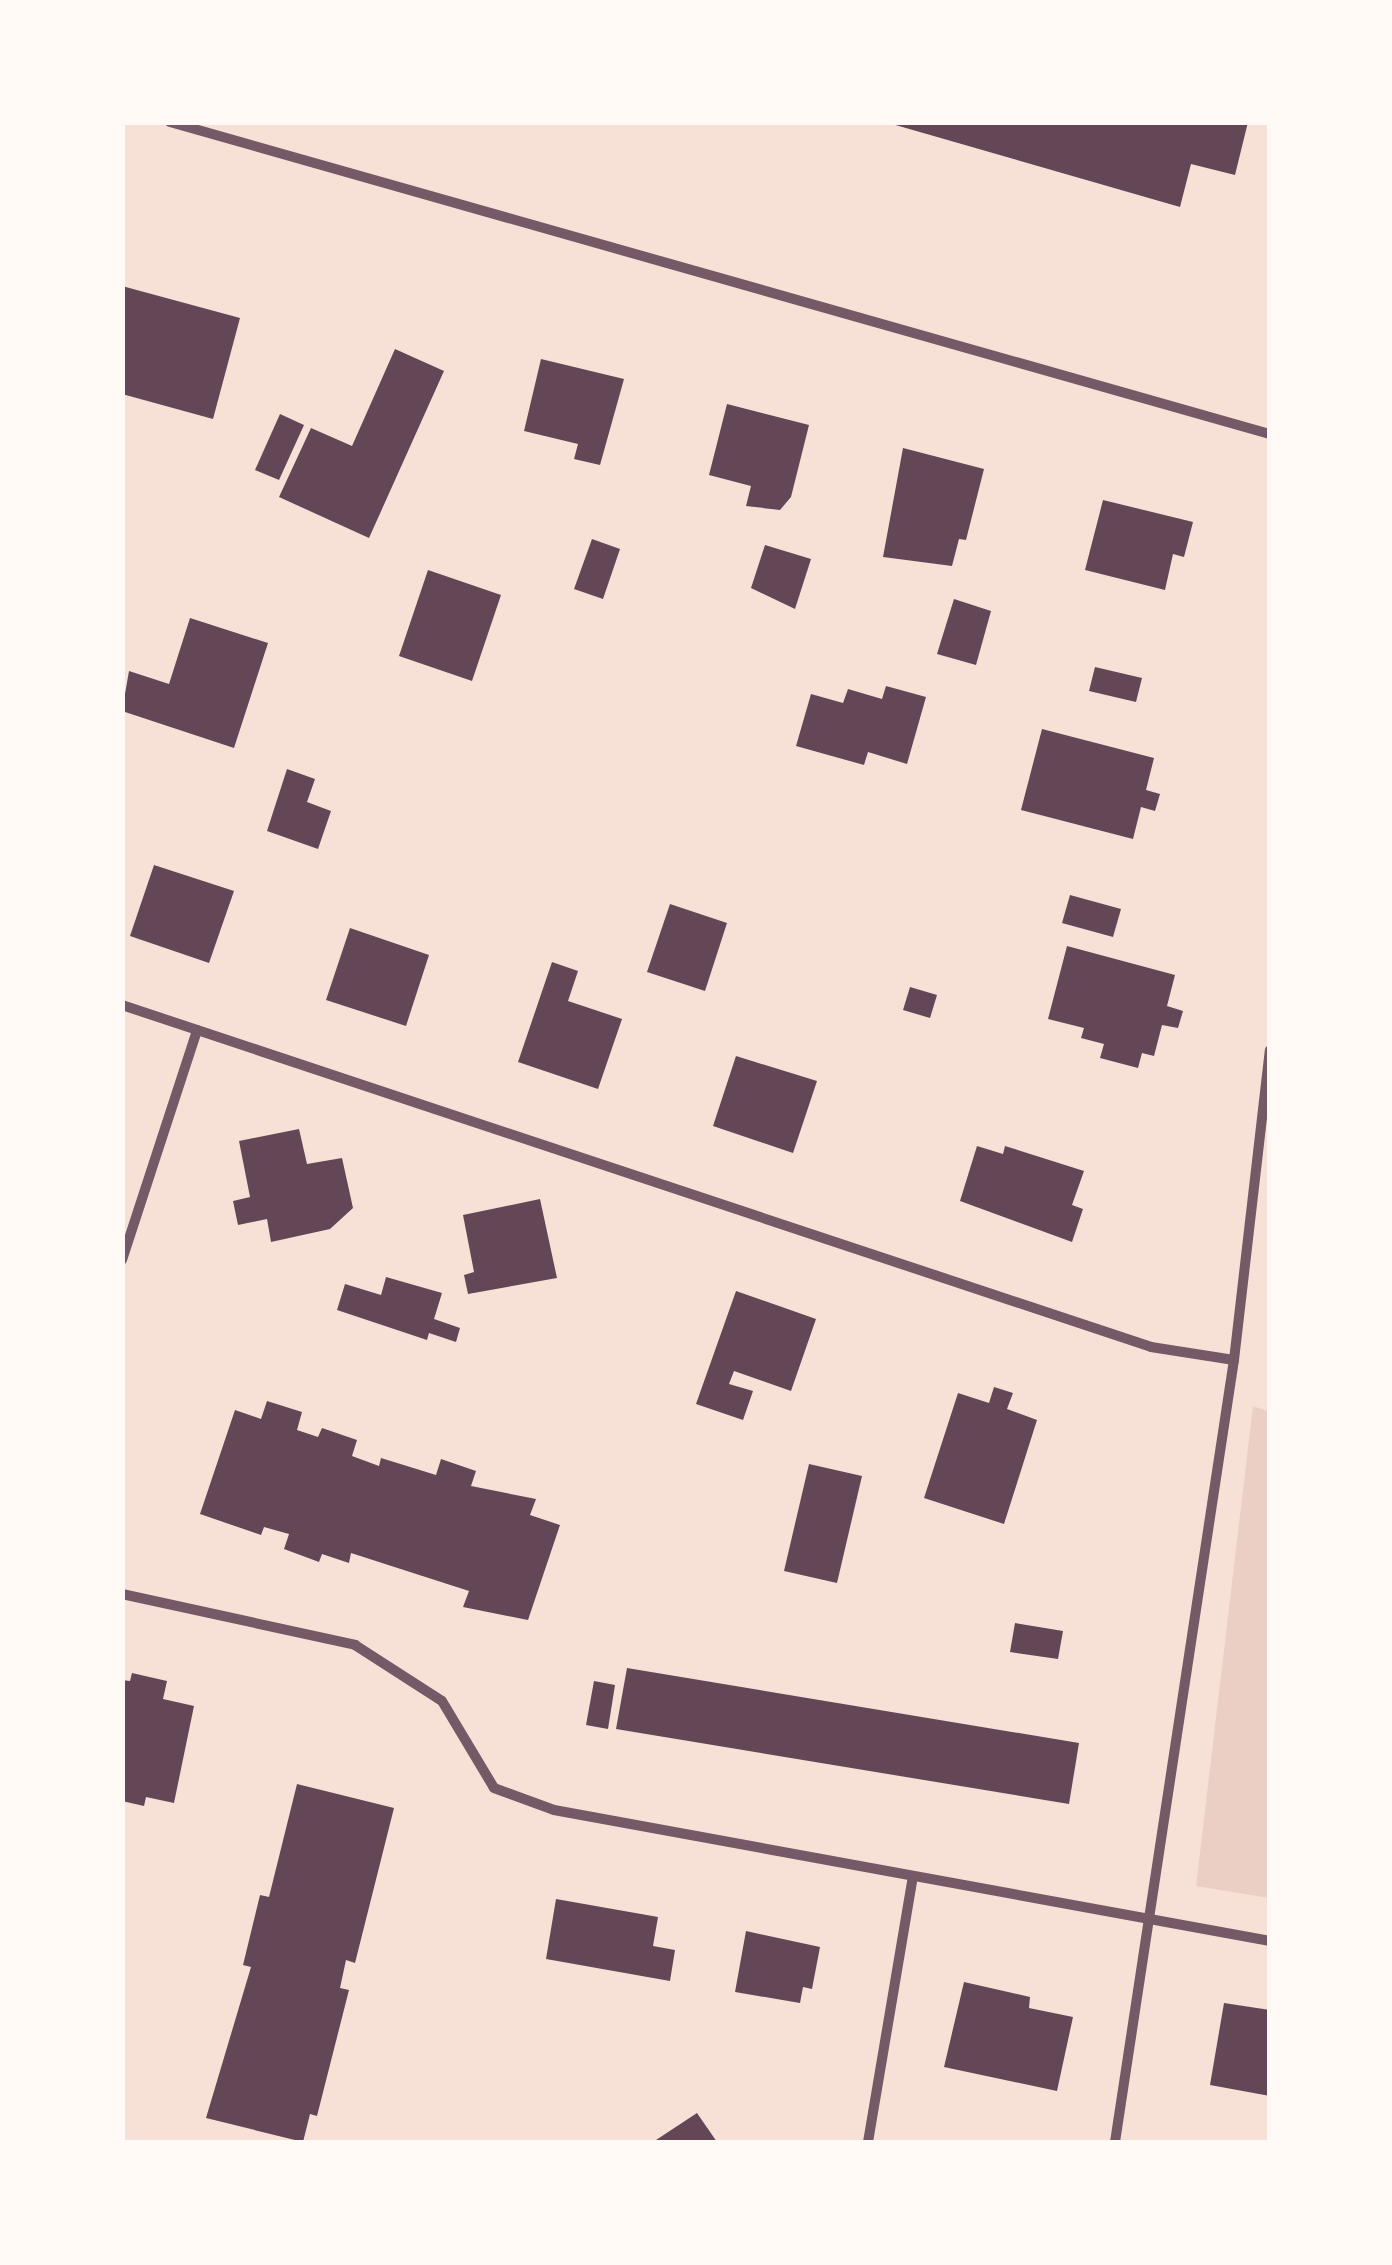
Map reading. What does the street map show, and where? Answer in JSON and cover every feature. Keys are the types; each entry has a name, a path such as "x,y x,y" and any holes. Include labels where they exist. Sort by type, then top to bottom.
{"street":[{"path":"170,122 198,126 1270,434"},
{"path":"122,1006 1152,1348 1234,1360"},
{"path":"122,1260 197,1030"},
{"path":"1115,2142 1234,1360 1270,1050"},
{"path":"122,1594 355,1645 442,1701 494,1788 554,1810 1270,1941"},
{"path":"868,2142 913,1877"}],"shaded area":[{"path":"1253,1406 1270,1412 1269,1898 1196,1886"}],"building":[{"path":"885,122 1248,122 1235,175 1191,164 1180,207"},
{"path":"122,286 240,318 213,419 122,394"},
{"path":"395,349 444,371 369,538 279,497 311,428 352,446"},
{"path":"541,359 624,379 600,465 574,459 578,444 524,431"},
{"path":"727,404 809,425 791,497 780,510 746,506 751,486 709,475"},
{"path":"280,414 304,425 279,480 255,470"},
{"path":"903,448 984,469 966,540 959,539 952,566 883,557"},
{"path":"1103,500 1193,522 1184,557 1173,554 1165,590 1085,570"},
{"path":"592,539 620,549 603,599 574,589"},
{"path":"765,545 811,559 795,609 751,588"},
{"path":"428,570 501,595 472,681 399,656"},
{"path":"954,599 991,611 976,665 937,654"},
{"path":"190,618 268,643 234,748 122,711 129,671 169,684"},
{"path":"1095,667 1142,678 1136,702 1089,691"},
{"path":"886,686 926,697 907,764 868,752 864,765 796,746 811,694 843,703 848,689 882,699"},
{"path":"1042,729 1154,758 1146,790 1160,794 1155,811 1141,807 1133,839 1021,810"},
{"path":"287,769 315,779 307,802 331,811 318,849 267,831"},
{"path":"154,865 234,891 209,963 130,936"},
{"path":"1070,895 1121,909 1113,937 1062,923"},
{"path":"670,904 727,923 705,991 647,972"},
{"path":"350,928 429,955 406,1026 326,1000"},
{"path":"1067,946 1175,975 1167,1006 1183,1011 1178,1028 1162,1025 1154,1056 1142,1053 1138,1068 1100,1058 1104,1044 1081,1038 1084,1028 1048,1019"},
{"path":"552,962 578,971 568,1001 622,1019 598,1089 518,1062"},
{"path":"910,987 937,995 930,1018 903,1010"},
{"path":"736,1056 817,1081 793,1153 713,1126"},
{"path":"299,1129 307,1164 342,1158 353,1208 330,1229 271,1242 267,1219 238,1225 233,1201 250,1197 239,1141"},
{"path":"977,1146 1003,1154 1005,1146 1084,1171 1072,1205 1083,1209 1072,1242 960,1201"},
{"path":"540,1199 557,1278 468,1294 464,1275 474,1272 463,1215"},
{"path":"386,1277 442,1293 434,1319 460,1328 456,1342 429,1333 427,1340 337,1310 345,1284 381,1295"},
{"path":"736,1291 816,1319 791,1391 734,1371 729,1384 753,1391 743,1420 696,1404"},
{"path":"994,1387 1013,1393 1007,1409 1037,1420 1004,1524 924,1498 958,1393 989,1403"},
{"path":"267,1401 302,1412 297,1430 318,1437 322,1428 357,1440 352,1456 379,1466 381,1458 436,1475 441,1459 476,1471 471,1486 536,1499 530,1515 560,1525 528,1620 463,1607 469,1591 351,1553 349,1563 322,1554 319,1562 284,1549 289,1534 264,1527 261,1535 200,1514 235,1410 261,1419"},
{"path":"809,1464 862,1476 837,1583 784,1571"},
{"path":"1015,1623 1063,1631 1058,1659 1010,1652"},
{"path":"627,1668 1079,1743 1069,1804 616,1729"},
{"path":"132,1673 167,1681 163,1699 194,1706 174,1803 146,1797 144,1806 122,1801 122,1680 130,1681"},
{"path":"594,1681 615,1685 608,1729 586,1725"},
{"path":"297,1784 394,1808 355,1963 346,1960 340,1988 349,1990 317,2116 310,2114 303,2142 206,2118 251,1967 243,1965 260,1895 269,1897"},
{"path":"556,1899 658,1917 653,1946 675,1950 670,1981 546,1959"},
{"path":"746,1931 820,1947 812,1989 803,1987 800,2003 735,1992"},
{"path":"964,1982 1030,1997 1029,2008 1073,2017 1057,2091 944,2067"},
{"path":"1224,2003 1270,2010 1270,2096 1210,2085"},
{"path":"697,2113 717,2142 653,2142"}]}
